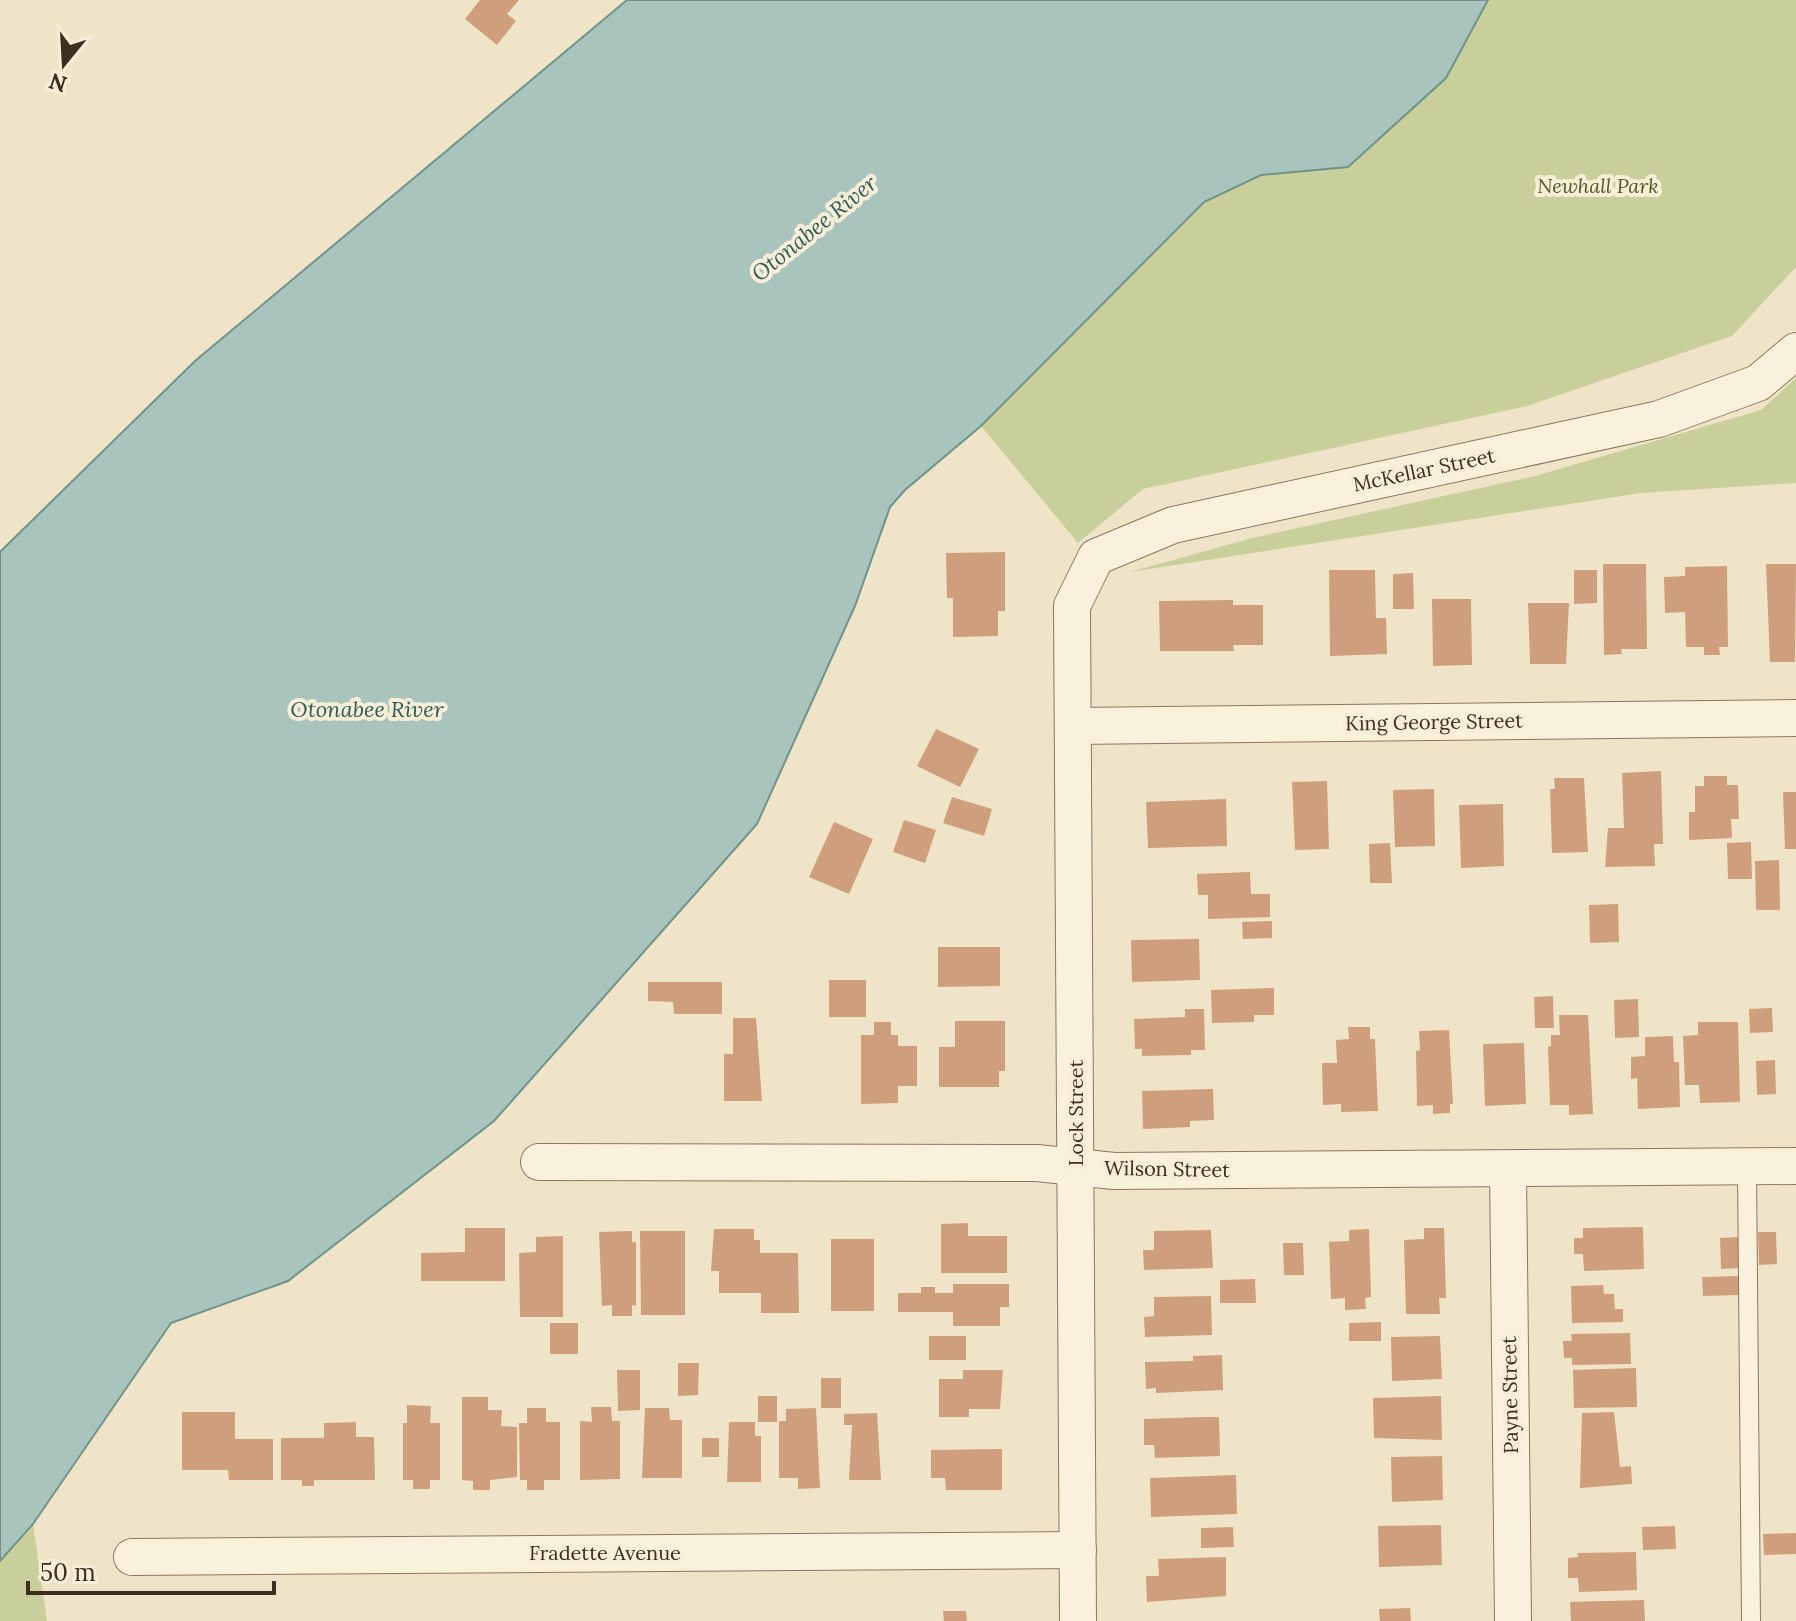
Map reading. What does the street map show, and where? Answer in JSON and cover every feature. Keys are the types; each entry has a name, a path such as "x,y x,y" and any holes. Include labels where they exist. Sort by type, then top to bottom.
{"street":[{"name":"McKellar Street","path":"1072,606 1096,557 1173,525 1659,419 1758,383 1796,351"},
{"name":"Lock Street","path":"1072,606 1078,1621"},
{"name":"King George Street","path":"1073,726 1796,718"},
{"name":"Wilson Street","path":"539,1162 1037,1163 1114,1171 1796,1166"},
{"name":"Payne Street","path":"1508,1169 1513,1621"},
{"name":"Fradette Avenue","path":"132,1557 1078,1550"}],"lane":[{"path":"1747,1166 1751,1621"}],"green space":[{"name":"Newhall Park","path":"1488,0 1796,0 1796,267 1732,336 1527,406 1143,489 1078,543 981,426 1204,202 1261,175 1348,167 1446,78"},
{"path":"1796,378 1796,483 1641,493 1130,572 1252,538 1535,476 1761,410"},
{"path":"33,1524 47,1621 0,1621 0,1561"}],"water":[{"name":"Otonabee River","path":"627,0 1488,0 1446,78 1348,167 1261,175 1204,202 981,426 905,490 890,507 855,606 757,824 494,1121 288,1281 171,1323 33,1524 0,1561 0,552 195,361"}],"building":[{"path":"480,0 519,0 507,14 516,21 497,45 465,19"},
{"path":"1005,552 1005,611 998,611 998,636 953,637 953,598 947,598 946,553"},
{"path":"1603,564 1646,564 1647,649 1621,649 1622,654 1604,655"},
{"path":"1766,564 1796,564 1795,662 1770,662"},
{"path":"1727,566 1728,647 1719,647 1720,655 1704,655 1704,647 1686,647 1685,612 1665,613 1664,577 1685,576 1685,567"},
{"path":"1329,570 1375,570 1376,618 1386,618 1387,654 1330,656"},
{"path":"1574,570 1597,570 1597,603 1574,604"},
{"path":"1413,573 1414,609 1393,609 1393,574"},
{"path":"1432,599 1471,599 1472,665 1433,666"},
{"path":"1233,600 1233,605 1263,605 1263,645 1233,645 1234,651 1160,651 1159,601"},
{"path":"1528,603 1569,603 1566,664 1530,664"},
{"path":"936,729 979,749 960,787 917,766"},
{"path":"1661,771 1663,844 1654,844 1655,866 1605,867 1608,828 1624,828 1622,773"},
{"path":"1704,776 1727,776 1727,785 1738,785 1739,819 1731,819 1732,838 1689,840 1689,812 1695,812 1695,786 1704,786"},
{"path":"1554,778 1584,778 1588,852 1552,853 1550,789 1555,789"},
{"path":"1327,781 1329,849 1295,850 1292,782"},
{"path":"1434,789 1435,846 1395,847 1393,790"},
{"path":"1783,792 1796,792 1796,849 1785,849"},
{"path":"952,797 992,809 984,836 943,823"},
{"path":"1226,799 1227,846 1148,848 1146,802"},
{"path":"1503,804 1504,866 1461,868 1459,805"},
{"path":"904,820 936,830 925,863 893,852"},
{"path":"834,822 873,839 849,894 809,877"},
{"path":"1751,842 1752,879 1728,879 1727,843"},
{"path":"1390,843 1392,883 1370,883 1369,844"},
{"path":"1779,860 1780,910 1756,910 1755,861"},
{"path":"1250,872 1251,894 1270,894 1270,917 1208,919 1208,895 1198,895 1197,874"},
{"path":"1618,904 1619,942 1590,943 1589,905"},
{"path":"1272,921 1272,938 1243,939 1242,922"},
{"path":"1199,939 1200,980 1132,982 1131,940"},
{"path":"938,947 1000,947 1000,986 938,987"},
{"path":"829,980 866,980 866,1017 829,1017"},
{"path":"648,982 722,982 722,1014 674,1014 673,1002 648,1001"},
{"path":"1274,988 1274,1015 1254,1015 1254,1022 1212,1023 1211,990"},
{"path":"1553,996 1554,1028 1535,1028 1534,997"},
{"path":"1638,999 1639,1037 1615,1038 1614,1000"},
{"path":"1772,1008 1773,1032 1750,1033 1749,1009"},
{"path":"1185,1009 1204,1009 1205,1050 1191,1050 1191,1055 1142,1056 1142,1049 1135,1049 1134,1019 1185,1017"},
{"path":"1559,1015 1588,1015 1593,1114 1569,1115 1569,1105 1550,1105 1548,1047 1551,1046 1551,1035 1560,1035"},
{"path":"733,1018 756,1018 762,1101 724,1101 724,1054 733,1054"},
{"path":"955,1021 1005,1021 1005,1071 999,1071 999,1087 939,1087 939,1047 955,1047"},
{"path":"874,1022 891,1022 891,1035 898,1035 898,1046 917,1046 917,1086 898,1086 898,1103 861,1104 861,1035 874,1035"},
{"path":"1698,1022 1738,1022 1740,1102 1700,1103 1699,1085 1685,1085 1683,1036 1698,1035"},
{"path":"1348,1027 1370,1027 1370,1039 1375,1039 1378,1111 1341,1112 1341,1104 1323,1105 1322,1063 1337,1063 1336,1040 1349,1039"},
{"path":"1449,1030 1453,1104 1450,1104 1450,1113 1433,1114 1433,1105 1417,1106 1416,1051 1420,1050 1419,1031"},
{"path":"1673,1036 1674,1062 1679,1062 1680,1107 1638,1109 1637,1078 1631,1079 1631,1057 1645,1056 1645,1037"},
{"path":"1524,1043 1526,1104 1485,1106 1483,1044"},
{"path":"1775,1060 1776,1094 1757,1095 1756,1061"},
{"path":"1213,1089 1214,1120 1190,1121 1190,1127 1143,1129 1142,1091"},
{"path":"968,1223 968,1236 1007,1236 1007,1273 941,1273 941,1224"},
{"path":"1643,1227 1644,1269 1584,1271 1583,1254 1574,1254 1574,1238 1583,1238 1583,1228"},
{"path":"465,1228 505,1228 505,1281 421,1281 421,1253 465,1252"},
{"path":"1424,1228 1444,1228 1446,1298 1439,1298 1440,1314 1406,1314 1404,1240 1424,1239"},
{"path":"714,1229 754,1229 754,1240 760,1240 760,1253 798,1253 799,1313 761,1313 761,1293 719,1293 719,1271 711,1271"},
{"path":"1369,1229 1371,1297 1365,1298 1366,1309 1345,1310 1345,1298 1331,1299 1329,1242 1349,1241 1349,1230"},
{"path":"1211,1230 1213,1268 1144,1270 1143,1250 1154,1250 1154,1231"},
{"path":"632,1231 632,1242 636,1242 636,1306 632,1305 632,1316 612,1316 612,1305 602,1306 599,1232"},
{"path":"640,1231 685,1231 685,1315 641,1315"},
{"path":"1758,1232 1776,1232 1777,1264 1759,1265"},
{"path":"563,1236 563,1317 520,1317 519,1253 536,1252 536,1237"},
{"path":"1740,1237 1740,1268 1721,1269 1720,1238"},
{"path":"831,1239 874,1239 874,1311 831,1311"},
{"path":"1283,1243 1303,1243 1304,1275 1284,1275"},
{"path":"1739,1276 1739,1295 1703,1296 1702,1277"},
{"path":"1255,1279 1256,1303 1220,1303 1220,1280"},
{"path":"953,1284 1009,1284 1009,1307 1000,1307 1000,1326 953,1326 953,1312 898,1312 898,1293 921,1293 921,1287 935,1287 935,1293 953,1293"},
{"path":"1603,1285 1604,1294 1614,1294 1615,1309 1623,1309 1623,1322 1572,1323 1571,1286"},
{"path":"1211,1296 1212,1335 1145,1337 1144,1317 1154,1316 1154,1297"},
{"path":"1381,1322 1381,1341 1349,1341 1349,1323"},
{"path":"550,1323 578,1323 578,1354 550,1354"},
{"path":"1630,1333 1631,1364 1572,1365 1572,1358 1564,1358 1563,1341 1572,1341 1571,1334"},
{"path":"929,1336 966,1336 966,1360 929,1360"},
{"path":"1440,1336 1442,1379 1392,1381 1391,1337"},
{"path":"1222,1355 1223,1390 1156,1393 1156,1388 1146,1389 1145,1362 1193,1361 1193,1356"},
{"path":"678,1363 699,1363 698,1395 678,1396"},
{"path":"1636,1368 1637,1407 1574,1408 1573,1370"},
{"path":"617,1370 640,1370 640,1410 618,1411"},
{"path":"963,1370 1003,1370 1000,1409 969,1409 969,1417 939,1417 939,1379 963,1379"},
{"path":"821,1378 841,1378 841,1408 821,1408"},
{"path":"758,1396 777,1396 777,1422 758,1422"},
{"path":"1441,1396 1442,1440 1374,1438 1373,1398"},
{"path":"462,1397 488,1397 488,1410 502,1410 501,1426 517,1427 517,1477 490,1480 490,1490 473,1490 473,1481 462,1480"},
{"path":"407,1405 431,1406 430,1423 440,1423 440,1480 430,1480 430,1489 413,1489 413,1480 403,1480 403,1423 407,1423"},
{"path":"591,1407 611,1407 612,1421 620,1421 620,1479 580,1480 580,1421 592,1422"},
{"path":"527,1408 546,1408 546,1422 560,1422 560,1480 544,1480 544,1490 527,1490 527,1480 520,1480 519,1423 527,1423"},
{"path":"645,1408 669,1408 670,1420 682,1420 682,1478 642,1478"},
{"path":"816,1408 820,1488 798,1489 798,1478 779,1478 779,1421 786,1421 786,1409"},
{"path":"182,1412 235,1412 235,1439 273,1439 273,1480 229,1480 228,1470 182,1470"},
{"path":"1614,1412 1620,1467 1631,1466 1632,1484 1580,1488 1582,1413"},
{"path":"877,1413 881,1480 849,1480 852,1425 844,1425 844,1414"},
{"path":"1219,1417 1220,1456 1155,1458 1154,1445 1144,1445 1144,1419"},
{"path":"356,1422 356,1437 374,1437 375,1480 314,1480 314,1486 302,1486 302,1480 281,1480 281,1438 324,1438 324,1423"},
{"path":"729,1422 755,1422 755,1436 761,1436 761,1482 727,1482"},
{"path":"702,1438 719,1438 719,1457 702,1457"},
{"path":"1002,1449 1002,1490 946,1490 945,1478 931,1478 931,1450"},
{"path":"1442,1456 1443,1500 1392,1502 1391,1457"},
{"path":"1236,1475 1237,1514 1151,1517 1150,1478"},
{"path":"1441,1525 1442,1565 1379,1567 1378,1526"},
{"path":"1675,1526 1676,1549 1643,1550 1642,1527"},
{"path":"1233,1527 1234,1547 1201,1548 1201,1528"},
{"path":"1796,1533 1796,1554 1764,1555 1763,1534"},
{"path":"1636,1552 1637,1590 1579,1592 1578,1578 1568,1578 1568,1558 1578,1557 1577,1553"},
{"path":"1226,1557 1226,1596 1147,1602 1146,1576 1159,1576 1158,1559"},
{"path":"1644,1600 1645,1621 1571,1621 1570,1602"},
{"path":"1410,1608 1411,1621 1380,1621 1379,1609"},
{"path":"943,1611 966,1611 967,1621 944,1621"}]}
